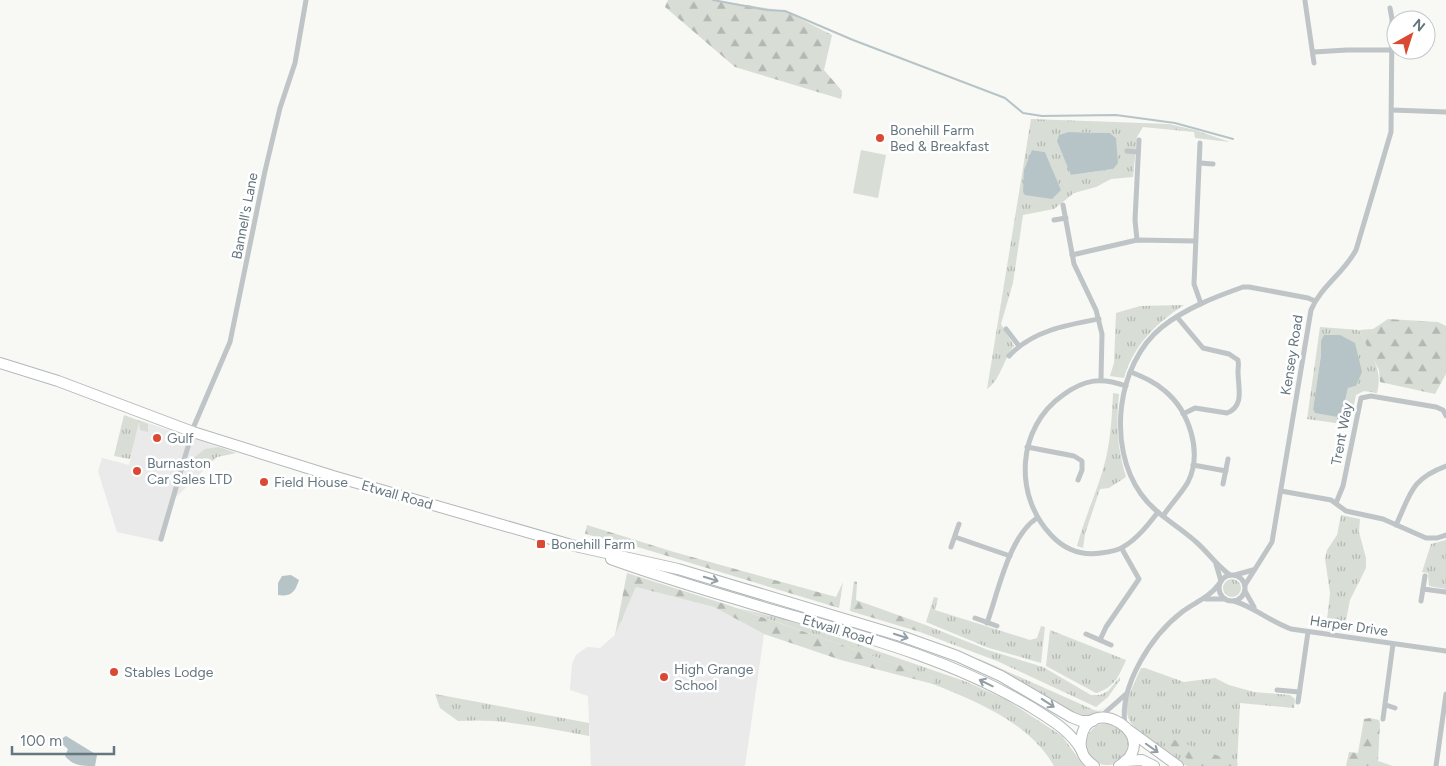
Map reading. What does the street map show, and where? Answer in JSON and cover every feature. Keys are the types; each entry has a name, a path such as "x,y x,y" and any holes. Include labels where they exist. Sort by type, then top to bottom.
{"highway":[{"name":"Etwall Road","path":"0,363 58,381 193,432 393,494 575,546 678,569 904,637 957,656 1001,676 1071,717 1081,721 1109,717 1126,727"},
{"name":"Etwall Road","path":"575,546 661,577 847,632 945,665 990,685 1067,731 1082,751 1084,757 1094,766"},
{"path":"1082,751 1081,736 1086,728 1095,720"},
{"path":"1122,764 1132,745 1126,727"},
{"path":"1126,727 1178,766"},
{"path":"1122,764 1142,760 1154,766"}],"street":[{"name":"Bannell's Lane","path":"161,539 202,403 230,342 265,171 280,108 295,63 306,0"},
{"path":"1305,2 1314,52 1314,63"},
{"path":"1314,52 1386,50"},
{"name":"Kensey Road","path":"1245,588 1272,542 1308,324 1315,301 1324,287 1347,264 1356,250 1388,145 1392,110 1393,60"},
{"path":"1392,110 1446,112"},
{"path":"1137,240 1135,220 1139,140"},
{"path":"1200,143 1194,284 1201,304"},
{"path":"1127,151 1138,152"},
{"path":"1200,163 1214,164"},
{"path":"1063,205 1072,255 1099,319 1102,334 1101,379"},
{"path":"1054,220 1066,218"},
{"path":"1072,255 1137,240 1195,241"},
{"path":"1205,599 1234,601 1241,598 1245,588 1242,579 1232,575 1216,564 1195,541 1160,514 1139,492 1126,462 1121,442 1121,424 1126,386 1131,372 1148,342 1161,328 1201,304 1243,287 1265,289 1315,301"},
{"path":"1177,317 1203,348 1229,354 1238,360 1240,385 1238,402 1231,411 1227,413 1196,408 1183,414"},
{"path":"1009,356 1032,337 1099,319"},
{"path":"1006,329 1019,346"},
{"path":"1126,386 1101,379 1076,385 1048,406 1039,418 1028,447 1025,479 1028,498 1037,518 1053,537 1072,551 1089,554 1122,549 1160,514 1188,480 1193,465 1192,440 1183,414 1166,392 1147,379 1131,372"},
{"name":"Trent Way","path":"1336,503 1343,486 1361,398 1371,396 1436,407 1443,410 1446,416"},
{"path":"1028,447 1074,456 1082,461 1082,470 1078,480"},
{"path":"1223,484 1228,458"},
{"path":"1193,465 1226,471"},
{"path":"1396,525 1414,485 1425,475 1446,466"},
{"path":"1281,491 1331,500 1346,511 1377,517 1426,538 1437,538 1446,535"},
{"path":"988,623 1010,556 1028,525 1037,518"},
{"path":"951,547 959,524"},
{"path":"955,537 1010,556"},
{"path":"1100,640 1106,627 1139,580 1122,549"},
{"path":"1216,564 1220,582 1220,594 1226,599"},
{"path":"1095,720 1126,694 1148,648 1158,635 1183,611 1205,599 1220,582 1232,575 1254,570"},
{"path":"1421,600 1424,576"},
{"name":"Harper Drive","path":"1245,588 1254,608"},
{"path":"1423,589 1446,592"},
{"name":"Harper Drive","path":"1234,601 1254,608 1279,624 1308,632 1446,651"},
{"path":"974,618 997,626"},
{"path":"1298,702 1308,632"},
{"path":"1086,634 1111,645"},
{"path":"1384,719 1393,644"},
{"path":"1277,690 1299,692"},
{"path":"1126,694 1126,727"},
{"path":"1436,766 1446,694"},
{"path":"1386,705 1395,708"}],"shaded area":[{"path":"1069,132 1110,133 1116,138 1118,163 1113,169 1071,175 1057,141 1059,135"},
{"path":"1032,150 1045,152 1059,185 1061,190 1052,199 1025,195 1023,192 1024,170"},
{"path":"1324,335 1340,335 1355,343 1362,372 1356,386 1348,388 1342,414 1338,417 1315,413 1313,409 1321,355 1321,341"},
{"path":"139,420 236,453 217,457 175,498 163,542 117,532 98,471 102,458 129,465"},
{"path":"291,575 299,580 296,588 292,593 278,595 278,583 282,576"},
{"name":"High Grange School","path":"636,587 714,607 764,634 745,766 591,766 588,696 570,690 572,664 576,655 587,647 600,648 615,635"},
{"path":"66,736 97,755 95,766 78,765 71,762 65,756 68,749 61,743 61,739"}],"green space":[{"path":"668,0 714,0 785,11 832,35 824,70 842,91 841,99 735,67 665,7"},
{"path":"1031,119 1169,124 1195,130 1230,142 1195,138 1194,132 1143,127 1137,137 1133,177 1111,179 1096,187 1074,193 1054,209 1023,215 1013,283 1001,324 1014,346 999,375 987,389","holes":["1069,132 1110,133 1116,138 1113,169 1071,175","1032,150 1045,152 1061,190"]},
{"path":"861,150 886,155 878,198 853,193"},
{"path":"1184,305 1147,336 1133,356 1124,378 1110,376 1114,363 1116,313 1140,306"},
{"path":"1388,319 1438,322 1446,326 1446,374 1435,394 1380,382 1379,370 1359,330 1373,329"},
{"path":"1320,327 1359,330 1377,368 1379,384 1377,393 1364,391 1356,395 1350,425 1307,419","holes":["1340,335 1356,386 1348,388 1342,414 1313,409 1321,355 1321,341"]},
{"path":"1113,393 1119,394 1118,436 1126,477 1109,488 1100,489 1085,534 1083,548 1077,546 1106,458 1112,417"},
{"path":"124,415 148,424 148,432 140,430 139,422 130,459 114,456"},
{"path":"219,447 236,453 217,457 206,466 191,460 205,449"},
{"path":"1341,515 1360,519 1359,532 1366,558 1366,568 1350,600 1344,631 1326,629 1330,593 1325,559 1327,550 1337,535"},
{"path":"587,525 674,552 836,597 843,582 839,608 641,548 585,534"},
{"path":"1446,540 1446,589 1429,586 1428,573 1422,572 1431,544"},
{"path":"627,573 728,605 936,678 933,684 841,660 764,634 714,607 636,587 615,635"},
{"path":"1232,579 1238,582 1241,588 1238,594 1232,597 1226,594 1223,588 1226,582"},
{"path":"854,581 857,582 856,600 923,624 920,632 850,611"},
{"path":"934,597 938,598 935,610 1030,640 1037,638 1041,626 1045,627 1041,663 989,648 926,622"},
{"path":"737,608 788,620 967,682 1007,700 1062,736 1084,766 1054,766 1031,737 1016,725 984,706 933,684 935,678"},
{"path":"923,624 988,650 1043,667 1091,695 1100,695 1108,691 1120,677 1120,680 1108,697 1096,707 997,661 920,632"},
{"path":"1050,630 1126,660 1112,685 1096,693 1046,666"},
{"path":"977,658 1094,710 1099,711 1109,705 1091,717 1076,715"},
{"path":"1141,668 1184,682 1215,678 1229,685 1254,692 1290,695 1295,699 1294,708 1240,703 1237,766 1184,765 1136,729 1130,721 1127,705"},
{"path":"435,694 589,723 589,736 507,722 458,721 440,708"},
{"path":"1364,719 1379,720 1380,724 1378,761 1393,766 1346,766 1349,752 1358,753"},
{"path":"1107,723 1122,729 1128,744 1122,759 1107,765 1092,759 1086,744 1092,729"},
{"path":"1161,735 1238,763 1237,766 1198,766 1160,740"}],"waterway":[{"path":"713,0 767,10 785,11 853,40 1005,98 1023,113 1042,116 1116,115 1175,123 1233,139"}],"place":[{"name":"Bonehill Farm Bed & Breakfast","path":"880,138"},
{"name":"Gulf","path":"157,438"},
{"name":"Burnaston Car Sales LTD","path":"137,471"},
{"name":"Field House","path":"264,482"},
{"name":"Bonehill Farm","path":"541,544"},
{"name":"Stables Lodge","path":"114,672"},
{"name":"High Grange School","path":"664,677"}]}
